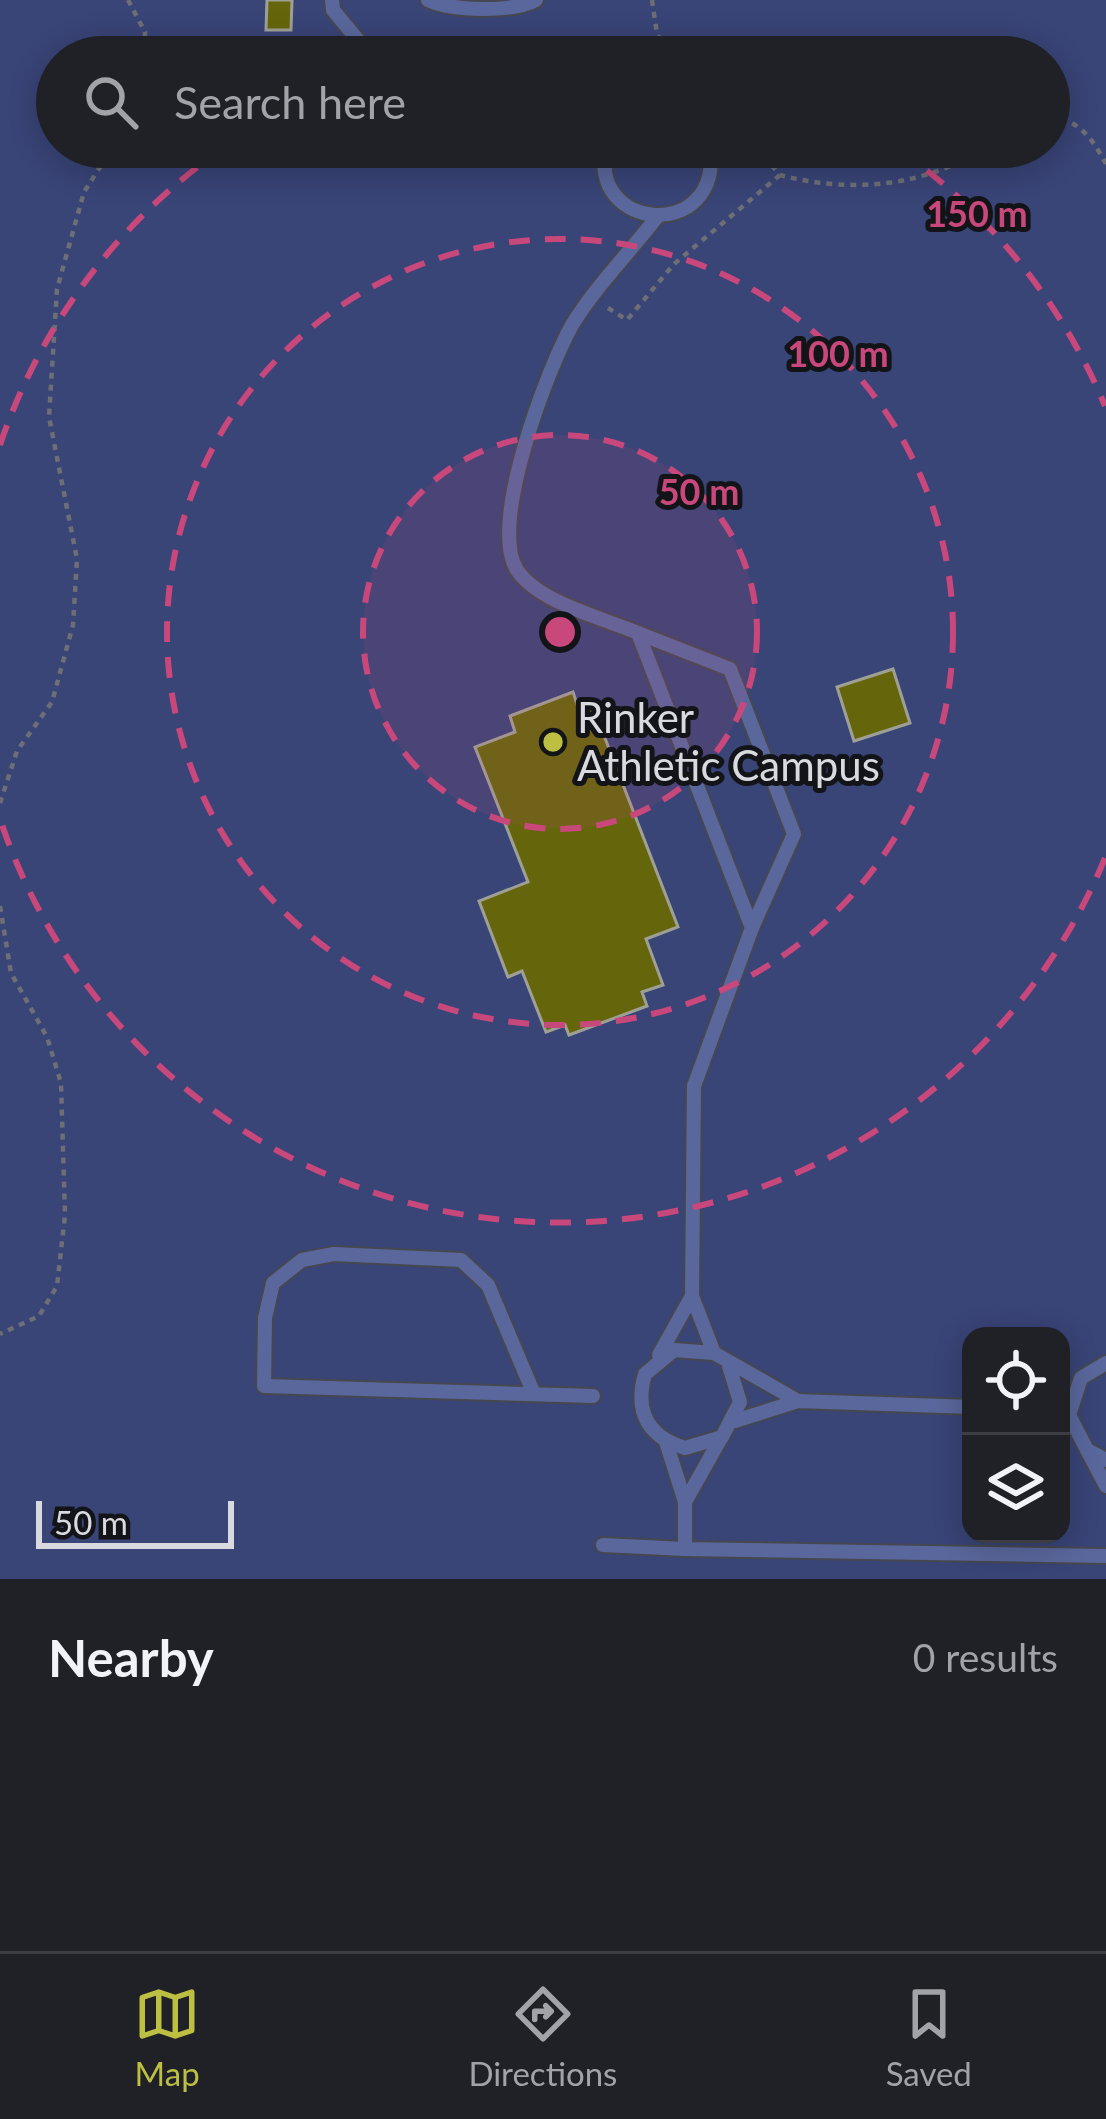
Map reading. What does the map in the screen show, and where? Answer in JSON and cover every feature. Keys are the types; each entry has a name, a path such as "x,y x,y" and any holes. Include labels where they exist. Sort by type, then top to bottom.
{"lane":[{"path":"332,0 332,10 354,36"},
{"path":"428,0 444,6 522,6 536,0"},
{"path":"607,168 616,196 630,209 657,217 676,214 700,196 712,168"},
{"path":"657,217 573,325 542,398 513,496 508,540 515,568 531,586 730,669 794,834 752,928 694,1086 692,1296 713,1353"},
{"path":"638,633 752,928"},
{"path":"534,1394 488,1286 460,1260 334,1254 302,1260 273,1283 265,1318 264,1386 592,1396"},
{"path":"692,1296 639,1393 650,1430 666,1442 704,1446 722,1437"},
{"path":"657,1359 694,1347 798,1401"},
{"path":"1070,1384 1106,1364"},
{"path":"729,1366 738,1383 735,1421"},
{"path":"1070,1412 1081,1378"},
{"path":"685,1502 735,1421 798,1401 962,1407"},
{"path":"1070,1433 1087,1450 1106,1486"},
{"path":"666,1442 685,1502 685,1549"},
{"path":"1087,1450 1106,1460"},
{"path":"603,1545 1106,1556"}],"path":[{"path":"128,0 145,36"},
{"path":"652,0 658,36"},
{"path":"1070,124 1092,136 1106,164"},
{"path":"0,803 17,752 52,702 73,625 77,559 49,417 57,290 84,192 99,168"},
{"path":"774,168 780,175 808,182 916,181 942,168"},
{"path":"593,298 627,320 674,264 780,175"},
{"path":"0,906 11,973 47,1037 61,1083 65,1215 57,1286 39,1316 0,1334"}],"shaded area":[{"name":"Rinker Athletic Campus","path":"0,0 1106,0 1106,1579 0,1579"}],"building":[{"path":"267,0 292,0 291,30 266,30"},
{"path":"893,669 910,723 854,741 837,687"},
{"path":"573,692 578,707 591,702 678,927 646,939 663,985 642,992 647,1006 569,1035 565,1025 546,1032 522,971 508,977 479,901 528,882 475,747 515,732 510,716"}],"place":[{"name":"Rinker Athletic Campus","path":"553,742"}]}
